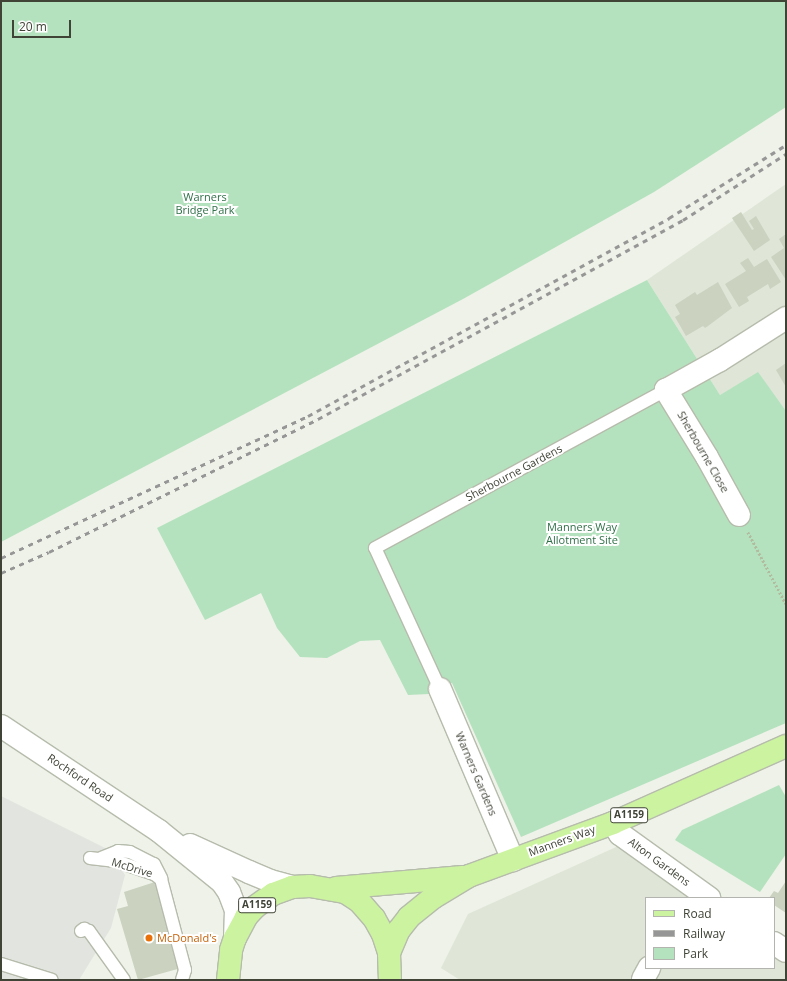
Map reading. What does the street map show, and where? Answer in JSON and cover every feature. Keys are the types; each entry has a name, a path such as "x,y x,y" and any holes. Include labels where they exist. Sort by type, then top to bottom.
{"main road":[{"name":"Manners Way","path":"391,971 399,930 409,917 434,897 469,876 612,823 786,746"},
{"name":"Manners Way","path":"328,888 469,876"},
{"name":"A1159","path":"228,978 229,962 234,938 246,917 255,907 273,894 292,887 310,886 344,892 358,901 374,918 383,934 391,971"}],"street":[{"name":"Sherbourne Gardens","path":"666,390 720,360 786,318"},
{"name":"Sherbourne Close","path":"666,390 707,457 739,515"},
{"name":"Warners Gardens","path":"440,689 512,860"},
{"name":"Rochford Road","path":"1,726 159,831 222,882 229,892 236,910 234,938"},
{"name":"Alton Gardens","path":"612,823 620,834 699,895"},
{"name":"Rochford Road","path":"159,831 248,872 270,881 292,887"},
{"path":"775,944 786,951"}],"lane":[{"name":"Sherbourne Gardens","path":"440,689 376,548 666,390"},
{"name":"McDrive","path":"94,858 116,860 159,876 163,882 185,970 182,980"},
{"path":"81,931 84,929 89,931 124,980"},
{"path":"1,964 52,980"}],"path":[{"path":"739,515 786,604"}],"shaded area":[{"path":"786,184 786,411 758,373 720,395 647,280"},
{"path":"1,796 107,849 125,875 111,928 79,980 1,980"},
{"path":"625,843 715,897 645,897 645,969 775,969 775,933 786,939 786,980 460,980 441,968 468,914"}],"green space":[{"name":"Warners Bridge Park","path":"1,1 786,1 786,107 654,192 463,299 1,542"},
{"name":"Manners Way Allotment Site","path":"647,280 720,395 758,372 786,411 786,723 521,837 452,683 429,694 408,695 380,640 360,641 327,658 300,657 277,628 261,593 205,620 157,528"},
{"path":"779,785 786,797 786,854 760,892 675,840 682,830"}],"building":[{"path":"741,212 752,230 754,229 749,221 756,216 770,240 754,251 732,218"},
{"path":"786,234 786,280 771,257 784,248 779,239"},
{"path":"748,258 754,267 767,259 781,282 770,289 768,284 747,297 749,301 739,307 725,284 746,271 740,263"},
{"path":"718,282 732,308 705,328 703,326 686,336 675,317 680,314 675,305 695,292 697,295"},
{"path":"786,363 786,387 776,370"},
{"path":"786,881 786,913 775,906 775,897 770,897 774,891 778,893"},
{"name":"McDonald's","path":"155,882 181,968 138,980 117,909 128,906 124,892"}],"railway":[{"path":"1,558 308,416 669,218 786,145"},
{"path":"1,573 49,552 318,419 683,220 786,154"}],"place":[{"name":"McDonald's","path":"149,938"}]}
